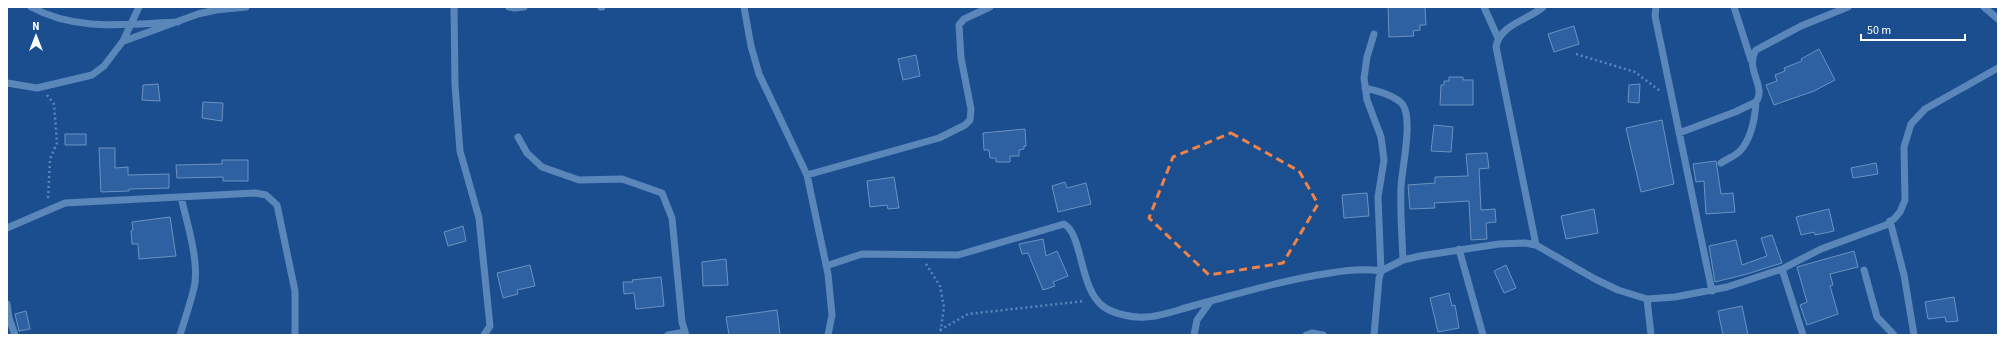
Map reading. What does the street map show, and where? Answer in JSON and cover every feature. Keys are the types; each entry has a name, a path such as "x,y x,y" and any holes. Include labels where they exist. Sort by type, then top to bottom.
{"street":[{"path":"31,7 47,16 80,24 178,22"},
{"path":"7,83 36,88 92,75 104,66 124,41 133,24 139,7"},
{"path":"124,41 216,10 246,7"},
{"path":"454,7 455,85 460,151 480,218 490,326 484,335"},
{"path":"509,7 524,7"},
{"path":"744,7 751,46 759,74 807,175 826,266 832,315 828,335"},
{"path":"807,175 939,138 966,126 970,120 971,109 961,58 959,25 960,22 969,16 990,7"},
{"path":"1484,7 1498,38 1497,52 1536,245"},
{"path":"1498,38 1504,31 1536,13 1543,7"},
{"path":"1656,7 1655,16 1712,290"},
{"path":"1721,163 1738,153 1744,145 1753,122 1759,91 1734,7"},
{"path":"1751,60 1756,50 1760,46 1801,26 1848,7"},
{"path":"1984,7 1998,19"},
{"path":"1374,34 1364,69 1365,88 1381,137 1384,160 1378,197 1381,271 1374,335"},
{"path":"826,266 862,254 958,255 1064,224 1070,227 1074,234 1082,269 1093,293 1104,306 1121,314 1145,317 1210,302 1248,290 1314,275 1350,270 1371,269 1381,271 1403,260 1459,249 1515,242 1536,245 1595,279 1618,290 1646,298 1675,297 1712,290 1782,269 1821,249 1886,225 1900,212 1904,200 1904,147 1911,124 1925,109 1998,68"},
{"path":"1365,88 1400,102 1405,109 1407,127 1401,188 1403,260"},
{"path":"1679,133 1735,112 1756,102"},
{"path":"518,137 527,153 542,167 579,180 622,179 662,193 672,218 682,322 685,334 668,335"},
{"path":"7,228 65,203 255,192 266,195 277,205 295,291 295,335"},
{"path":"180,335 194,288 195,276 193,255 181,197"},
{"path":"1890,221 1904,275 1914,335"},
{"path":"1459,249 1483,335"},
{"path":"1782,269 1803,335"},
{"path":"1864,270 1877,317 1894,335"},
{"path":"1646,298 1651,335"},
{"path":"1194,335 1197,320 1210,302"},
{"path":"7,304 8,320 15,335"},
{"path":"1306,335 1312,333 1323,335"}],"path":[{"path":"1576,54 1635,72 1672,99"},
{"path":"40,87 54,104 57,143 50,159 48,173 48,210"},
{"path":"920,255 940,286 944,307 940,335"},
{"path":"940,330 968,314 1098,299"}],"highlighted area":[{"path":"1231,133 1299,171 1318,204 1283,263 1209,275 1149,218 1173,157"}],"building":[{"path":"1388,7 1425,7 1426,25 1420,25 1420,30 1413,31 1414,36 1389,37"},
{"path":"1574,26 1579,44 1554,52 1548,34"},
{"path":"1819,49 1835,80 1814,91 1774,105 1766,85 1777,81 1775,75 1785,71 1784,68 1802,61 1801,59"},
{"path":"916,55 920,76 903,80 898,59"},
{"path":"1449,77 1463,77 1463,80 1473,80 1473,105 1440,105 1441,85 1444,85 1444,81 1449,81"},
{"path":"158,84 160,101 142,100 143,85"},
{"path":"1640,84 1639,103 1628,102 1629,85"},
{"path":"203,102 223,103 222,121 202,118"},
{"path":"1662,120 1674,184 1641,192 1626,128"},
{"path":"1434,125 1453,127 1451,152 1431,151"},
{"path":"1025,129 1026,146 1024,146 1024,149 1019,150 1019,156 1010,156 1010,162 996,162 996,158 990,158 989,150 984,150 983,133"},
{"path":"65,134 86,134 86,145 65,145"},
{"path":"99,148 115,148 115,168 128,167 128,175 169,174 169,188 129,189 129,191 101,192"},
{"path":"1487,153 1489,168 1479,169 1481,210 1495,209 1496,222 1486,223 1487,239 1471,240 1469,201 1434,203 1435,208 1410,209 1408,185 1435,183 1435,177 1468,176 1466,154"},
{"path":"222,160 248,160 248,181 223,181 223,177 177,178 176,165 222,164"},
{"path":"1716,161 1721,194 1733,193 1735,212 1706,214 1704,181 1696,182 1693,164"},
{"path":"1876,163 1878,174 1853,178 1851,168"},
{"path":"894,177 899,208 888,209 887,205 870,207 867,181"},
{"path":"1065,182 1067,188 1086,183 1091,204 1058,212 1052,186"},
{"path":"1367,193 1369,216 1344,218 1342,195"},
{"path":"1594,209 1598,233 1566,239 1561,216"},
{"path":"1829,209 1834,231 1815,235 1814,232 1801,235 1796,217"},
{"path":"170,217 176,256 139,259 138,244 132,244 132,222"},
{"path":"463,226 466,241 448,246 444,232"},
{"path":"1772,235 1782,263 1715,282 1709,246 1736,240 1742,265 1767,256 1761,238"},
{"path":"1043,239 1046,256 1057,251 1068,276 1053,282 1055,286 1043,290 1028,253 1022,254 1019,244"},
{"path":"1854,251 1858,267 1830,274 1833,285 1830,286 1838,314 1807,325 1800,305 1807,302 1797,267"},
{"path":"726,259 728,285 703,286 702,262"},
{"path":"530,265 535,286 517,290 518,294 503,298 497,273"},
{"path":"1506,265 1516,288 1504,293 1494,271"},
{"path":"661,277 664,306 636,309 634,293 624,294 623,282 633,282 632,280"},
{"path":"1449,293 1452,306 1455,305 1459,328 1438,332 1430,298"},
{"path":"1954,297 1958,321 1946,322 1945,317 1928,319 1925,302"},
{"path":"1742,306 1748,335 1723,335 1718,311"},
{"path":"777,310 780,335 729,335 726,317"},
{"path":"26,311 30,329 19,331 15,314"}]}
